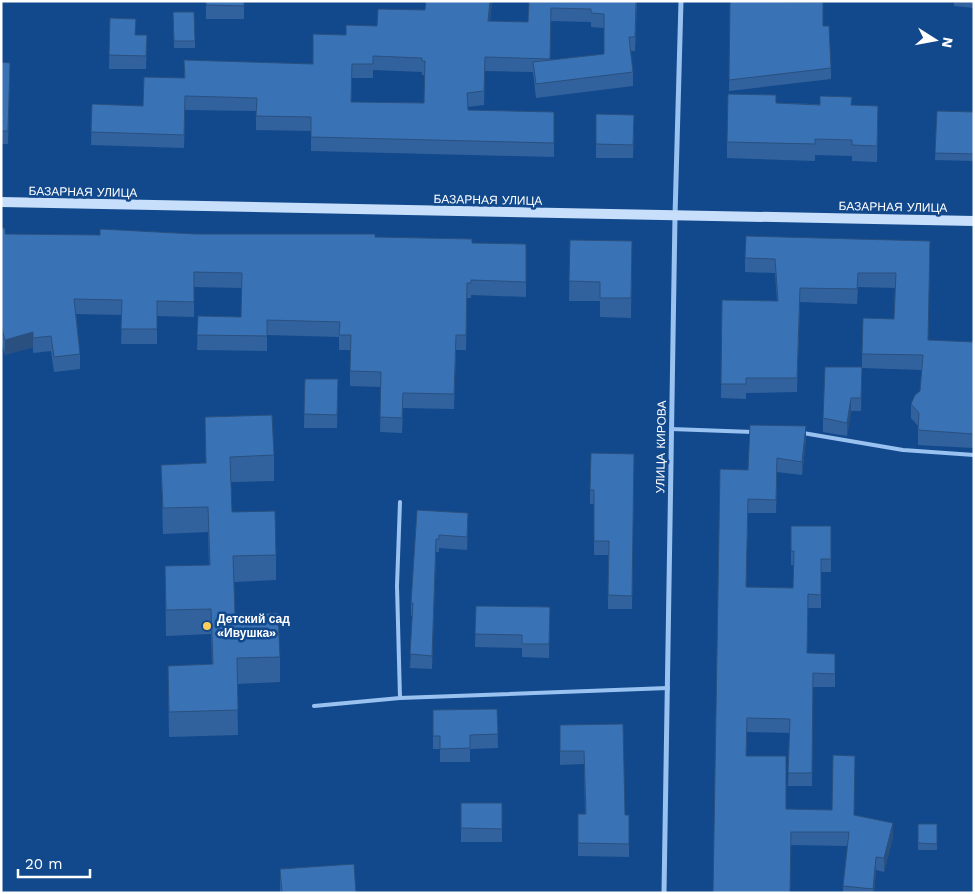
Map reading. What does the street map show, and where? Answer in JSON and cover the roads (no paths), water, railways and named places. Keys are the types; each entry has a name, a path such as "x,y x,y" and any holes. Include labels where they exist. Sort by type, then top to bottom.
{"main road":[{"name":"БАЗАРНАЯ УЛИЦА","path":"1,202 974,221"}],"street":[{"name":"УЛИЦА КИРОВА","path":"664,893 675,216 681,1"}],"lane":[{"path":"671,429 760,432"},
{"path":"797,433 815,434 903,450 974,455"},
{"path":"400,502 398,586 400,698"},
{"path":"314,706 400,698 668,688"}],"place":[{"name":"Детский сад «Ивушка»","path":"207,626"}]}
